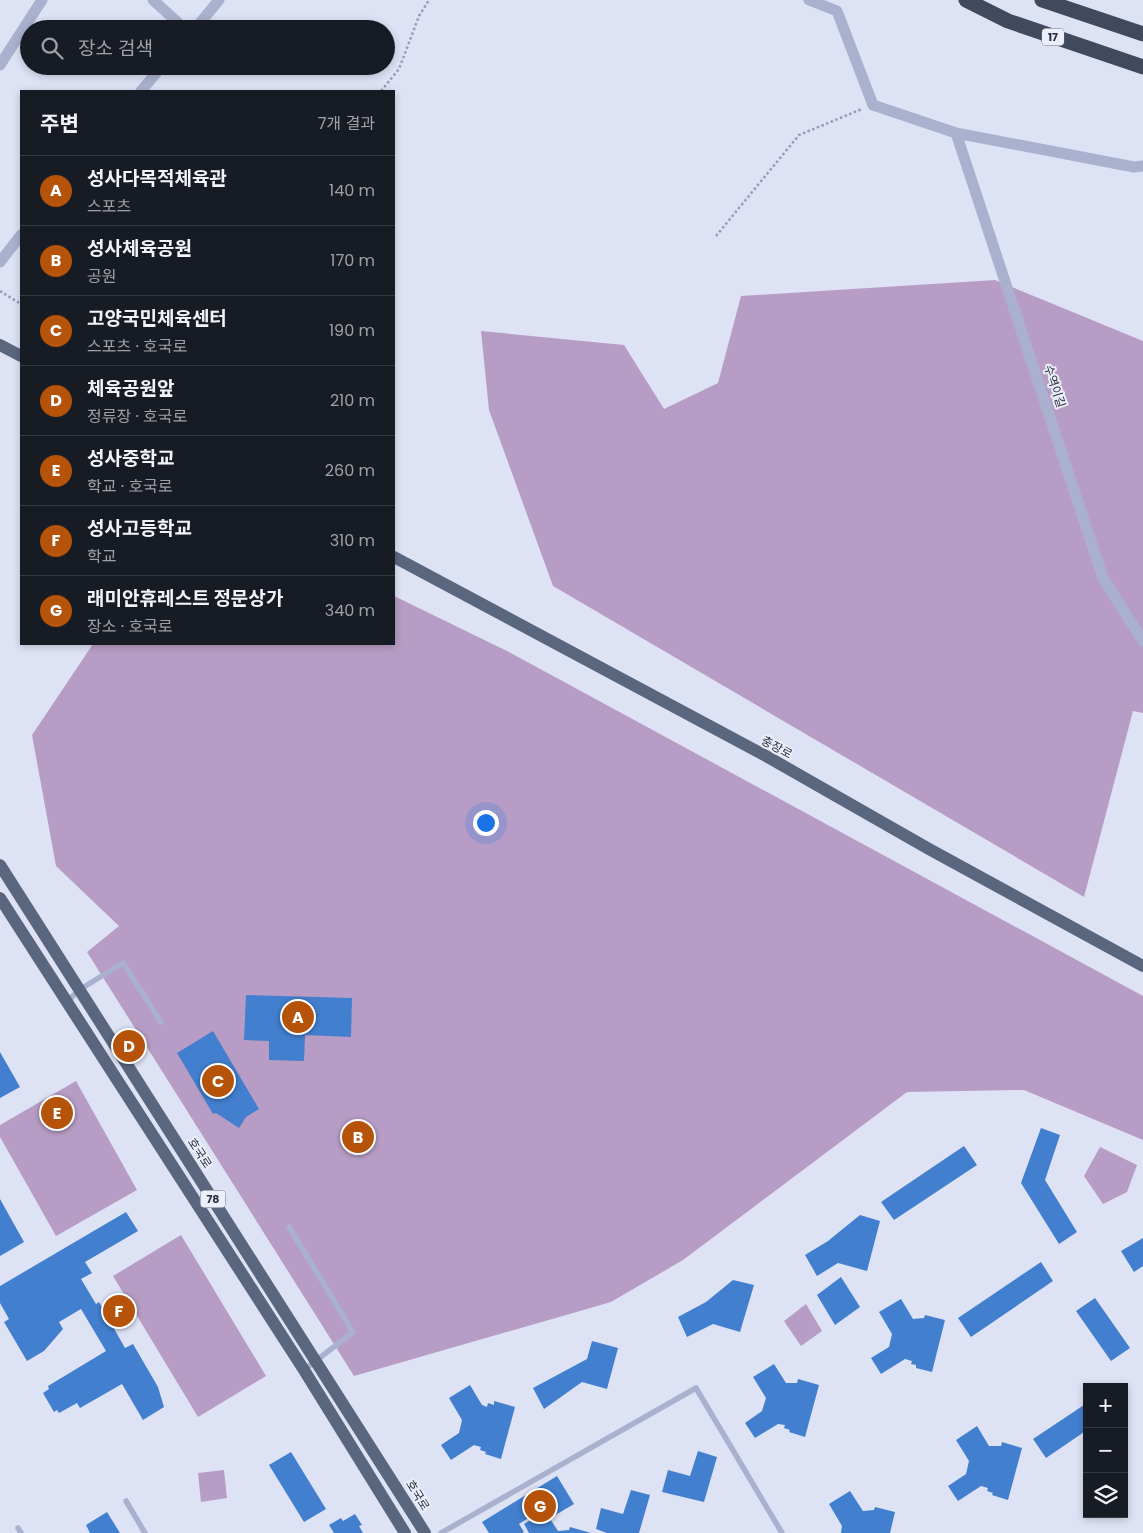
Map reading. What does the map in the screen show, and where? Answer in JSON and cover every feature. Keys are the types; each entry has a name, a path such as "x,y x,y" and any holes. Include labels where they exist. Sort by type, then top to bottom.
{"highway":[{"name":"17","path":"966,0 1008,21 1143,67"},
{"name":"17","path":"1042,0 1143,34"}],"main road":[{"path":"0,345 20,355"},
{"name":"충장로","path":"395,558 766,756 937,854 1143,966"},
{"name":"호국로","path":"0,865 317,1360 425,1533"},
{"name":"78","path":"0,898 304,1370 405,1533"}],"street":[{"path":"29,20 42,0"},
{"path":"153,0 175,20"},
{"path":"202,20 219,0"},
{"path":"809,0 837,11 873,105 956,133 1134,167 1143,166"},
{"path":"0,65 20,34"},
{"path":"142,90 154,75"},
{"name":"수역이길","path":"956,133 1103,578 1143,641"},
{"path":"0,262 20,236"}],"lane":[{"path":"66,1003 79,990 123,963 161,1022"},
{"path":"288,1227 353,1332 304,1370"},
{"path":"441,1533 696,1388 782,1533"},
{"path":"126,1501 145,1533"}],"path":[{"path":"395,74 399,69 419,16 429,0"},
{"path":"382,90 394,75"},
{"path":"716,236 799,135 873,105"},
{"path":"0,291 20,303"}],"shaded area":[{"path":"995,280 1143,341 1143,713 1133,711 1084,897 553,586 489,410 481,331 624,345 664,409 718,383 741,296"},
{"path":"395,596 507,651 1143,996 1143,1140 1024,1090 907,1092 683,1260 611,1302 354,1376 87,952 119,926 56,866 32,735 92,645 395,645"},
{"path":"76,1081 137,1190 56,1236 0,1137 0,1125"},
{"path":"1100,1147 1137,1165 1127,1192 1103,1204 1084,1176"},
{"path":"181,1235 266,1376 198,1417 113,1276"},
{"path":"806,1304 822,1331 801,1346 784,1321"},
{"path":"224,1470 227,1498 201,1502 198,1473"}],"building":[{"path":"246,995 352,998 351,1037 305,1035 304,1061 269,1060 269,1041 244,1040"},
{"path":"213,1031 259,1109 246,1117 239,1128 216,1113 213,1114 177,1053"},
{"path":"0,1052 20,1087 0,1098"},
{"path":"1041,1128 1060,1135 1045,1180 1077,1232 1059,1244 1021,1183"},
{"path":"964,1146 977,1165 894,1220 881,1202"},
{"path":"0,1199 24,1242 0,1256"},
{"path":"126,1212 138,1231 85,1262 92,1273 81,1279 96,1304 99,1302 125,1348 133,1344 158,1387 164,1407 143,1420 122,1384 80,1408 77,1403 59,1413 57,1410 54,1412 43,1393 49,1389 48,1386 106,1351 81,1309 59,1322 63,1329 44,1351 27,1361 4,1322 9,1319 0,1303 0,1286"},
{"path":"860,1215 880,1221 867,1271 838,1263 817,1276 805,1255 828,1241"},
{"path":"1143,1238 1143,1266 1134,1272 1121,1251"},
{"path":"1041,1262 1053,1281 971,1337 958,1318"},
{"path":"841,1277 860,1307 835,1325 817,1295"},
{"path":"733,1280 754,1285 740,1332 713,1324 687,1337 678,1317 706,1302"},
{"path":"1095,1298 1130,1348 1111,1361 1076,1311"},
{"path":"901,1299 913,1319 924,1318 925,1315 945,1320 932,1372 916,1368 916,1365 911,1364 912,1361 905,1359 881,1374 871,1358 889,1347 892,1334 879,1312"},
{"path":"592,1341 618,1348 607,1389 582,1382 544,1409 533,1388 587,1359"},
{"path":"774,1364 786,1383 797,1383 798,1379 819,1385 805,1437 789,1432 790,1430 784,1428 785,1425 778,1424 755,1438 745,1423 762,1411 766,1398 753,1377"},
{"path":"470,1385 482,1405 487,1407 488,1403 494,1405 494,1401 515,1407 501,1459 485,1454 486,1452 480,1450 481,1447 474,1445 451,1460 441,1445 459,1433 462,1420 449,1398"},
{"path":"1083,1406 1083,1433 1046,1458 1033,1439"},
{"path":"977,1426 989,1446 1001,1446 1002,1442 1022,1448 1008,1500 992,1495 993,1493 987,1491 988,1488 981,1486 958,1501 948,1486 966,1474 969,1461 956,1440"},
{"path":"698,1451 717,1457 704,1502 662,1492 668,1470 690,1476"},
{"path":"291,1452 326,1509 304,1522 269,1465"},
{"path":"557,1476 574,1504 552,1517 546,1507 519,1524 524,1532 522,1533 489,1533 482,1522"},
{"path":"631,1490 650,1495 639,1533 607,1533 596,1529 601,1508 623,1514"},
{"path":"850,1491 863,1511 874,1510 875,1507 895,1512 890,1533 841,1533 842,1526 829,1504"},
{"path":"545,1511 558,1531 569,1530 570,1527 591,1533 529,1533 524,1524"},
{"path":"107,1512 120,1533 90,1533 86,1525"},
{"path":"355,1514 362,1525 359,1526 363,1533 334,1533 329,1525 341,1518 343,1521"}],"place":[{"name":"성사다목적체육관","path":"298,1017"},
{"name":"체육공원앞","path":"129,1046"},
{"name":"고양국민체육센터","path":"218,1081"},
{"name":"성사중학교","path":"57,1113"},
{"name":"성사체육공원","path":"358,1137"},
{"name":"성사고등학교","path":"119,1311"},
{"name":"래미안휴레스트 정문상가","path":"540,1506"}]}
